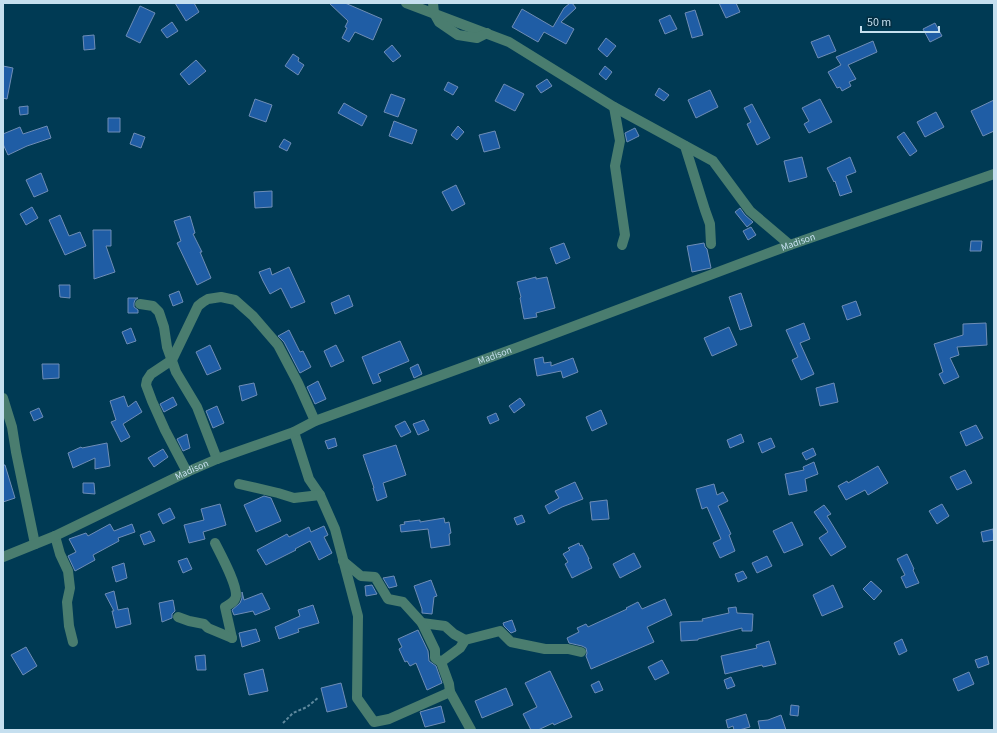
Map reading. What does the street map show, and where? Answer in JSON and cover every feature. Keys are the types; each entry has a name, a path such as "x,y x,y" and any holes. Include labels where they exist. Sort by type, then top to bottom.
{"street":[{"path":"406,3 434,8 509,42 614,107 713,161 750,211 790,245"},
{"path":"614,107 620,141 615,166 625,235 622,244"},
{"path":"685,146 710,224 711,244"},
{"name":"Madison","path":"3,557 55,536 187,472 217,459 294,432 315,421 516,348 790,245 994,174"},
{"path":"187,472 165,430 146,385 151,374 172,360 198,306 208,299 221,297 236,300 254,316 278,345 298,383 315,421"},
{"path":"140,304 153,306 159,312 164,327 167,347 176,372 197,407 217,459"},
{"path":"3,398 12,427 35,544"},
{"path":"294,432 310,479 320,496 335,529 358,616 357,698 377,727 389,719 450,692"},
{"path":"240,484 294,498 320,496"},
{"path":"55,536 60,554 68,571 70,588 67,602 69,626 73,642"},
{"path":"178,617 204,624 208,628 232,638 226,607 233,603 236,596 234,584 215,543"},
{"path":"343,561 361,576 375,577 388,599 403,602 422,623 434,650 435,658 441,662 449,684 450,692 473,729"},
{"path":"422,623 445,626 454,634 465,640 500,631 511,642 545,649 568,649 581,652"},
{"path":"441,662 460,648 465,640"}],"path":[{"path":"283,723 294,713 307,707 318,697"}],"building":[{"path":"175,3 194,3 199,12 186,21"},
{"path":"329,3 345,3 382,19 373,40 355,32 349,42 342,38 347,28 345,27 348,21"},
{"path":"572,3 576,8 561,22 574,29 566,44 544,32 538,42 512,27 522,9 553,27 564,8"},
{"path":"719,3 736,3 740,12 726,18"},
{"path":"140,6 155,13 140,43 126,36"},
{"path":"695,10 703,35 692,38 685,13"},
{"path":"670,15 677,29 665,34 659,20"},
{"path":"172,22 178,31 167,38 161,30"},
{"path":"935,23 942,36 930,42 923,29"},
{"path":"94,35 95,49 84,50 83,36"},
{"path":"829,35 836,51 818,58 811,42"},
{"path":"606,38 616,46 607,57 598,49"},
{"path":"873,41 877,52 848,65 856,79 849,82 851,86 842,91 840,87 837,88 828,72 841,65 836,57"},
{"path":"392,45 401,56 393,62 384,52"},
{"path":"293,54 299,58 298,61 304,65 298,75 285,66"},
{"path":"196,60 206,71 189,85 180,74"},
{"path":"3,66 13,68 7,99 3,98"},
{"path":"605,66 612,72 606,80 599,74"},
{"path":"547,79 552,86 541,93 536,86"},
{"path":"448,82 458,87 453,95 444,90"},
{"path":"504,84 524,94 515,111 495,101"},
{"path":"659,88 669,95 664,101 655,95"},
{"path":"710,90 718,107 696,118 688,100"},
{"path":"391,94 405,99 398,117 384,112"},
{"path":"255,99 272,105 266,122 249,116"},
{"path":"820,99 832,122 809,133 804,124 809,121 802,108"},
{"path":"994,100 994,131 983,136 971,111"},
{"path":"344,103 367,116 362,126 338,113"},
{"path":"752,104 770,138 757,145 747,124 751,122 744,108"},
{"path":"28,106 28,114 20,115 19,107"},
{"path":"936,112 944,127 925,137 917,122"},
{"path":"108,118 120,118 120,132 108,132"},
{"path":"394,121 417,130 412,144 389,136"},
{"path":"47,126 51,138 27,146 8,155 3,144 3,134 20,127 23,134"},
{"path":"458,126 464,132 457,140 451,135"},
{"path":"635,128 639,136 627,142 625,133"},
{"path":"495,131 500,148 484,152 479,135"},
{"path":"904,132 917,151 910,156 897,137"},
{"path":"134,133 145,137 141,148 130,144"},
{"path":"284,139 291,143 287,151 279,147"},
{"path":"802,157 807,177 789,182 784,161"},
{"path":"850,157 856,172 846,176 852,192 840,196 835,181 834,182 827,168"},
{"path":"41,173 48,191 34,197 26,180"},
{"path":"456,185 465,204 452,211 442,192"},
{"path":"272,191 272,207 255,208 254,192"},
{"path":"32,207 38,218 26,225 20,214"},
{"path":"740,208 753,222 747,227 735,212"},
{"path":"60,215 69,236 80,232 86,246 65,255 49,220"},
{"path":"190,216 195,233 193,234 202,252 200,252 211,278 197,285 177,243 181,241 174,221"},
{"path":"751,227 756,235 748,240 743,231"},
{"path":"93,230 111,230 111,246 106,246 115,272 94,279"},
{"path":"971,241 982,241 981,251 970,251"},
{"path":"564,243 570,258 556,264 550,248"},
{"path":"704,243 707,249 711,268 692,272 687,246"},
{"path":"289,267 305,302 291,308 281,288 270,294 259,272 270,268 272,275"},
{"path":"536,277 536,279 547,277 555,308 536,313 537,317 524,319 517,282"},
{"path":"59,285 70,285 70,298 60,297"},
{"path":"179,291 183,302 173,306 169,295"},
{"path":"741,293 752,326 740,330 729,297"},
{"path":"349,295 353,306 335,314 331,303"},
{"path":"128,298 138,298 135,300 134,307 138,310 138,313 128,313"},
{"path":"856,301 861,315 847,320 842,306"},
{"path":"804,323 810,339 800,343 814,374 801,380 792,360 798,357 786,330"},
{"path":"986,323 987,345 957,347 959,355 950,358 959,377 944,384 939,374 943,372 934,344 963,335 963,324"},
{"path":"729,327 737,345 712,356 704,338"},
{"path":"131,328 136,341 127,344 122,332"},
{"path":"289,330 300,352 303,351 311,367 300,373 284,342 278,336"},
{"path":"400,341 409,361 378,374 381,381 373,384 362,357"},
{"path":"210,345 221,369 207,375 196,352"},
{"path":"336,345 344,361 331,367 324,351"},
{"path":"543,357 544,363 551,362 551,366 573,358 578,372 563,378 561,371 537,376 534,359"},
{"path":"42,364 59,364 59,378 43,379"},
{"path":"418,364 422,374 414,378 410,368"},
{"path":"318,381 326,399 315,404 307,387"},
{"path":"254,383 257,395 242,401 239,386"},
{"path":"834,383 838,402 820,406 816,388"},
{"path":"124,396 128,407 136,401 142,412 123,424 130,437 121,442 111,422 116,420 110,401"},
{"path":"173,397 177,405 164,412 160,404"},
{"path":"520,398 525,405 514,413 509,406"},
{"path":"217,406 224,423 213,428 206,411"},
{"path":"39,408 43,417 34,421 30,412"},
{"path":"601,410 607,424 592,431 586,417"},
{"path":"496,413 499,420 490,424 487,417"},
{"path":"424,420 429,430 418,435 413,424"},
{"path":"405,421 411,432 401,437 395,426"},
{"path":"976,425 983,438 966,446 960,432"},
{"path":"187,434 190,448 183,451 177,439"},
{"path":"741,434 744,442 730,448 727,440"},
{"path":"335,438 337,446 328,449 325,441"},
{"path":"771,438 775,447 762,453 758,443"},
{"path":"107,443 110,466 95,469 95,458 73,468 68,453 81,447"},
{"path":"396,445 406,475 383,483 387,497 377,501 363,455"},
{"path":"813,448 816,455 806,460 802,453"},
{"path":"163,449 168,457 154,467 148,458"},
{"path":"814,462 818,474 805,479 807,491 789,495 785,474 804,470 803,467"},
{"path":"3,465 5,465 15,498 3,502"},
{"path":"878,466 888,483 868,495 865,490 846,500 838,486 847,481 848,483"},
{"path":"965,470 972,483 957,490 950,477"},
{"path":"575,482 583,499 549,514 545,506 559,498 555,491"},
{"path":"83,483 94,483 95,494 83,493"},
{"path":"714,484 717,495 723,492 728,501 718,506 731,534 729,535 735,551 720,558 713,543 721,539 707,507 702,509 696,489"},
{"path":"264,496 271,498 281,521 256,532 244,505"},
{"path":"607,500 609,519 592,520 590,502"},
{"path":"220,504 226,525 203,532 205,539 189,543 184,525 204,520 201,509"},
{"path":"942,504 949,516 937,524 929,511"},
{"path":"824,505 831,514 827,516 846,547 831,556 819,538 828,532 814,512"},
{"path":"170,508 175,518 163,524 158,514"},
{"path":"522,515 525,522 517,525 514,518"},
{"path":"444,518 445,523 449,522 451,533 449,534 450,545 431,548 428,529 401,532 400,525 405,524 404,522 420,520 420,522"},
{"path":"792,522 803,545 784,553 773,531"},
{"path":"110,524 114,531 132,524 135,532 118,538 119,541 93,555 95,560 75,571 68,556 76,552 69,539 86,533 88,536"},
{"path":"324,526 328,535 324,537 332,553 319,560 310,541 266,565 257,550 287,534 289,537 309,527 311,532"},
{"path":"993,529 994,540 983,542 981,532"},
{"path":"150,531 155,541 144,545 140,535"},
{"path":"579,543 580,546 582,545 592,568 572,578 565,564 568,562 563,554 570,550 568,548"},
{"path":"634,553 641,567 620,578 613,564"},
{"path":"907,554 919,583 906,588 901,577 905,575 897,559"},
{"path":"767,556 772,566 757,573 752,563"},
{"path":"187,558 192,569 183,573 178,561"},
{"path":"124,563 127,578 116,582 112,567"},
{"path":"743,571 747,578 738,582 735,574"},
{"path":"394,576 397,586 389,588 383,578"},
{"path":"431,580 437,596 434,597 432,614 422,613 414,586"},
{"path":"871,581 882,591 874,600 863,589"},
{"path":"372,585 377,594 366,596 365,586"},
{"path":"833,585 843,607 822,616 813,595"},
{"path":"114,591 118,610 128,608 131,624 116,628 112,611 114,611 105,594"},
{"path":"242,592 244,600 262,593 270,609 255,615 253,611 234,615 232,610 240,603"},
{"path":"665,599 672,615 647,627 654,642 591,669 586,656 586,648 569,643 567,638 579,632 577,628 586,624 588,627 627,609 626,608 638,602 642,609"},
{"path":"173,600 175,611 172,614 172,618 162,622 159,603"},
{"path":"313,605 319,623 298,629 299,632 279,639 275,627 300,616 298,610"},
{"path":"736,607 737,613 753,614 752,631 742,631 742,628 698,640 681,641 680,622 703,621 702,619 729,613 728,608"},
{"path":"512,620 516,631 511,633 503,623"},
{"path":"256,629 260,641 242,647 239,633"},
{"path":"418,630 428,651 429,661 436,666 442,683 427,690 416,663 410,666 407,661 405,662 399,649 402,647 398,639"},
{"path":"902,639 907,651 899,655 894,643"},
{"path":"769,641 776,664 763,667 762,665 725,674 721,656 757,648 756,645"},
{"path":"26,647 37,666 23,675 11,655"},
{"path":"205,655 206,670 197,670 195,656"},
{"path":"987,656 989,664 978,668 975,660"},
{"path":"662,660 669,673 655,680 648,667"},
{"path":"263,669 268,691 249,695 244,674"},
{"path":"550,671 572,717 554,725 553,723 538,730 531,730 523,714 537,707 525,683"},
{"path":"969,672 974,684 958,691 953,679"},
{"path":"731,677 735,686 727,689 724,680"},
{"path":"599,681 603,690 595,693 591,685"},
{"path":"341,683 347,707 327,712 321,688"},
{"path":"506,688 513,705 482,718 475,701"},
{"path":"791,705 799,706 798,716 790,715"},
{"path":"441,706 445,722 425,727 420,712"},
{"path":"746,714 750,727 739,730 734,730 733,726 728,728 726,720"},
{"path":"781,715 786,730 760,730 758,721 768,720"}]}
